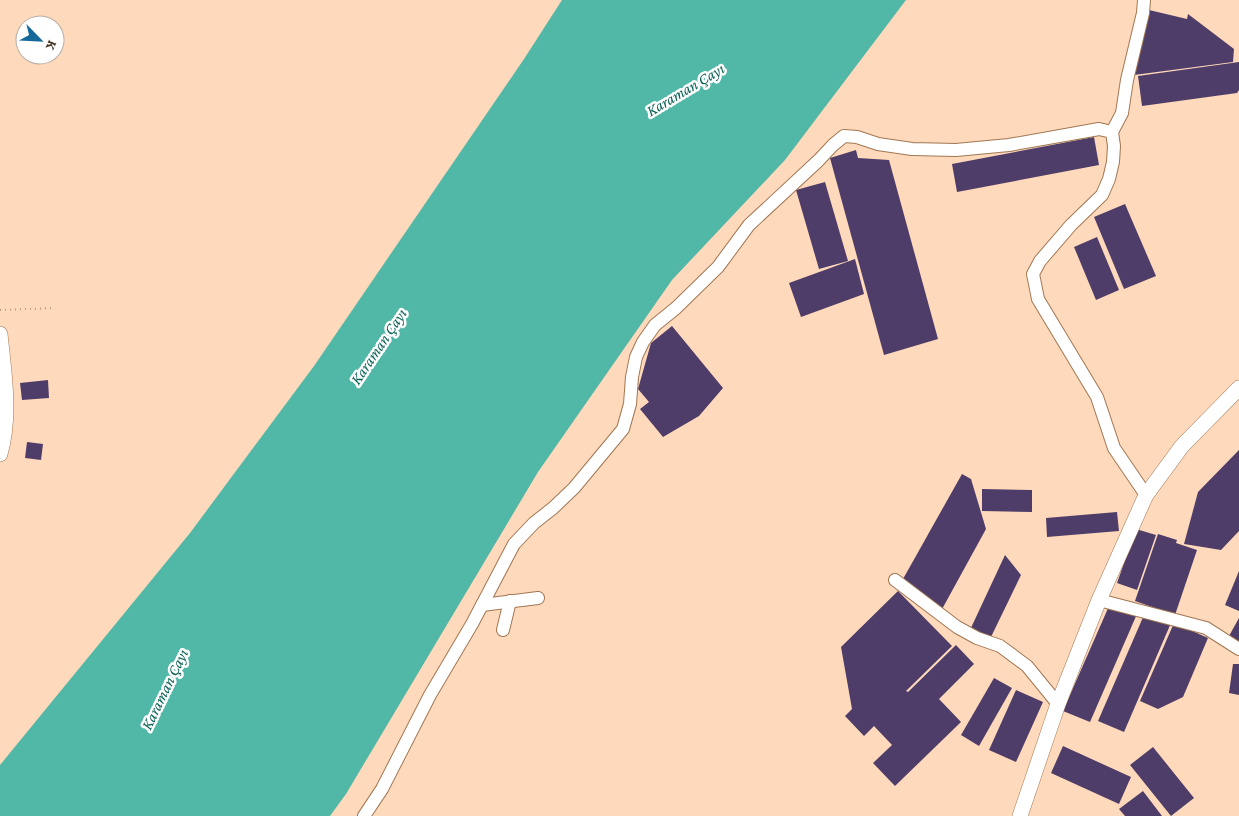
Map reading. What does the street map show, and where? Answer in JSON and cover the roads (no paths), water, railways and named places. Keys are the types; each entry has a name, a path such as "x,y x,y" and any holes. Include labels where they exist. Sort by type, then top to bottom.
{"street":[{"path":"1144,0 1143,13 1127,80 1122,113 1112,132 1114,146 1113,162 1109,179 1102,195 1059,239 1040,261 1033,274 1038,299 1097,397 1114,448 1146,495"},
{"path":"364,816 382,789 430,695 482,605 514,544 534,523 554,508 574,488 623,429 630,404 636,357 643,342 655,325 676,308 718,266 749,225 819,160 833,144 844,136 912,149 956,150 1009,145 1099,130 1112,132"},
{"path":"0,334 5,389 5,438 0,454"},
{"path":"1020,816 1058,704 1100,600 1146,495 1182,446 1239,388"},
{"path":"895,580 957,627 977,638 1000,646 1027,666 1058,704"},
{"path":"482,605 538,598"},
{"path":"1100,600 1206,628 1239,648"},
{"path":"503,630 510,601"}],"water":[{"name":"Karaman Çayı","path":"562,0 906,0 785,160 672,280 538,472 346,794 330,816 0,816 0,765 190,533 314,366 524,59"}]}
